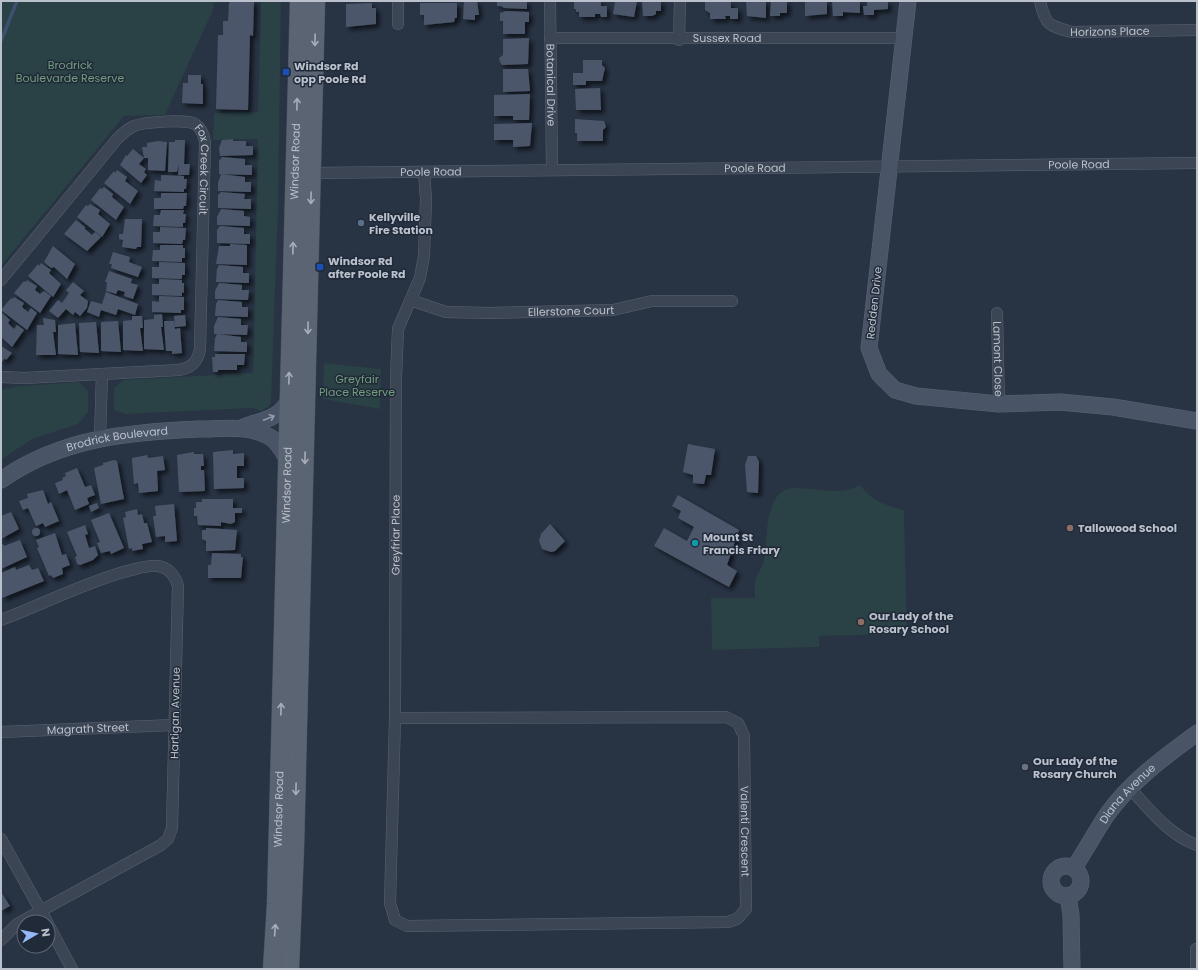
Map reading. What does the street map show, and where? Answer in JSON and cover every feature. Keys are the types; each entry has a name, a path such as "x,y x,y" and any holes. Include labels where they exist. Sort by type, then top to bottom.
{"main road":[{"name":"Windsor Road","path":"272,969 276,904 299,1"},
{"name":"Windsor Road","path":"290,969 294,871 316,1"}],"street":[{"path":"398,1 398,24"},
{"name":"Botanical Drive","path":"550,1 552,169"},
{"path":"680,1 680,40"},
{"name":"Redden Drive","path":"908,1 869,348 879,374 895,390 916,396 999,404 1060,402 1114,408 1197,421"},
{"name":"Horizons Place","path":"1040,1 1044,17 1053,27 1072,32 1197,30"},
{"name":"Sussex Road","path":"550,38 680,40 903,38"},
{"name":"Fox Creek Circuit","path":"1,280 122,134 134,126 146,123 185,122 198,127 202,131 205,142 199,354 194,364 185,369 12,378 1,377"},
{"name":"Poole Road","path":"312,173 552,169 1197,163"},
{"name":"Greyfriar Place","path":"390,903 395,718 396,377 398,329 420,278 424,256 426,199 424,172"},
{"name":"Ellerstone Court","path":"410,300 446,312 490,313 613,310 652,301 732,301"},
{"name":"Lamont Close","path":"996,313 999,404"},
{"path":"100,438 102,374"},
{"name":"Brodrick Boulevard","path":"241,428 278,414 286,406 289,399"},
{"name":"Brodrick Boulevard","path":"1,480 42,457 63,449 100,438 151,431 241,428 269,436 278,444 287,458"},
{"name":"Hartigan Avenue","path":"1,620 117,574 152,566 164,568 169,571 173,575 178,586 172,828 168,839 161,845 17,924 1,940"},
{"name":"Valenti Crescent","path":"390,903 395,920 406,926 728,922 737,919 746,909 744,736 738,723 726,717 395,718"},
{"name":"Magrath Street","path":"1,732 174,725"},
{"name":"Diana Avenue","path":"1074,868 1106,816 1130,788 1168,754 1197,733"},
{"path":"1130,788 1172,830 1189,843 1197,845"},
{"path":"1,839 43,914"},
{"path":"1070,866 1074,868 1080,877 1080,887 1073,894 1068,896 1059,894 1055,891 1051,882 1054,872 1061,867 1070,866"},
{"path":"1068,896 1071,915 1072,969"},
{"path":"56,938 71,966"},
{"path":"1196,949 1196,969"}],"green space":[{"name":"Brodrick Boulevarde Reserve","path":"1,1 214,1 213,10 165,115 124,116 1,266"},
{"path":"261,1 281,1 278,208 271,403 268,407 261,411 253,408 125,414 114,410 114,388 123,380 253,373 258,139 213,140 214,113 258,112"},
{"name":"Greyfair Place Reserve","path":"324,363 381,369 380,409 323,399"},
{"path":"79,382 88,391 88,412 78,424 32,439 1,460 1,390 20,386"},
{"path":"860,485 869,495 879,502 904,510 907,634 819,636 819,647 712,650 711,598 755,598 755,580 763,563 769,516 777,497 784,491 794,488 836,491 852,489"}],"building":[{"path":"230,1 254,1 253,36 250,35 248,110 216,109 218,35 223,35 223,21 228,21"},
{"path":"464,1 477,1 479,15 475,15 475,20 463,19"},
{"path":"497,1 527,1 527,9 504,8 497,6"},
{"path":"574,1 601,1 601,6 607,6 607,17 601,17 600,14 595,14 595,17 579,17 579,12 576,12 576,9 574,9"},
{"path":"615,1 637,1 634,17 613,14"},
{"path":"642,1 661,1 661,11 656,11 656,14 652,16 643,16"},
{"path":"705,1 731,2 731,8 738,8 738,19 730,19 730,16 725,16 726,19 710,19 710,13 705,10"},
{"path":"746,1 766,1 766,18 747,16"},
{"path":"771,1 787,1 787,13 780,13 780,16 770,16"},
{"path":"805,1 827,1 827,14 805,16"},
{"path":"832,1 860,1 860,13 843,12 843,16 833,16"},
{"path":"867,1 888,1 888,9 874,10 874,15 864,15 863,6 867,6"},
{"path":"372,3 372,8 376,8 376,24 346,27 346,4"},
{"path":"420,3 457,3 457,18 455,18 454,22 424,25 424,15 420,15"},
{"path":"506,11 529,12 529,22 525,22 525,34 503,34 503,21 500,21 500,13"},
{"path":"529,38 528,64 502,65 499,58 503,55 503,39"},
{"path":"583,60 602,60 602,65 605,68 602,81 586,81 586,85 573,85 573,73 583,73"},
{"path":"503,69 528,69 530,91 503,92"},
{"path":"188,75 201,75 201,84 203,84 203,104 182,103 183,83 188,83"},
{"path":"600,88 601,110 576,110 575,89"},
{"path":"530,94 529,120 513,120 513,116 494,116 494,95"},
{"path":"575,119 604,121 606,127 603,130 603,141 577,141 577,133 575,133"},
{"path":"532,123 530,146 513,147 513,140 494,140 494,124"},
{"path":"233,139 233,141 246,141 246,146 253,146 253,155 220,156 219,148 222,140"},
{"path":"175,140 185,140 184,164 190,164 189,175 178,175 179,164 177,172 168,172 169,142 175,142"},
{"path":"158,141 167,142 165,171 148,170 148,158 144,158 142,147 147,147 147,143"},
{"path":"133,149 144,158 139,164 146,169 144,172 147,175 141,183 120,165 126,155 127,156"},
{"path":"222,157 245,159 245,165 252,165 252,175 219,174 219,161"},
{"path":"117,170 127,177 125,181 138,191 130,204 104,183 114,171 115,173"},
{"path":"221,174 245,177 245,182 251,182 251,192 218,191 218,183"},
{"path":"161,175 184,176 184,179 187,179 186,189 184,189 184,192 154,191 155,180 161,181"},
{"path":"104,187 113,194 112,197 124,207 116,220 91,200 100,188 102,189"},
{"path":"221,192 245,194 244,199 251,199 251,209 218,208 218,195"},
{"path":"161,193 187,193 186,206 184,206 183,209 154,209 154,198 161,198"},
{"path":"90,204 100,210 98,214 110,224 102,237 77,217 86,205 88,206"},
{"path":"221,209 244,211 244,216 250,217 250,226 217,225 217,217"},
{"path":"161,210 184,210 183,214 186,214 183,227 153,226 154,215 160,215"},
{"path":"125,219 142,219 141,247 137,247 136,249 122,247 123,240 119,239 119,234 123,234"},
{"path":"76,220 92,235 95,232 101,237 87,251 64,234"},
{"path":"220,226 244,228 244,234 250,234 250,244 217,243 217,230"},
{"path":"160,227 186,228 185,240 183,240 182,244 153,243 153,232 160,232"},
{"path":"230,244 247,245 247,265 216,264 219,246 230,246"},
{"path":"160,245 183,245 183,248 185,248 185,258 182,258 182,262 152,261 153,250 160,250"},
{"path":"53,246 75,264 67,279 54,267 51,268 44,262"},
{"path":"113,252 130,257 129,262 142,267 138,277 111,268 112,264 109,264"},
{"path":"159,262 185,263 185,275 182,275 182,279 152,278 152,267 159,267"},
{"path":"41,263 51,270 49,273 61,284 53,297 28,276 38,264 39,266"},
{"path":"219,265 243,267 243,273 249,273 249,283 216,282 217,269"},
{"path":"109,271 132,279 131,283 138,285 133,299 124,296 125,292 118,290 116,294 106,291 107,282 105,282"},
{"path":"159,279 182,280 182,283 184,283 184,293 182,292 182,296 152,295 152,284 159,284"},
{"path":"27,280 37,286 35,290 40,294 44,291 51,296 40,313 14,293 24,281 26,282"},
{"path":"73,282 84,291 80,295 88,301 87,308 80,316 75,312 73,315 66,309 58,318 49,311 58,300 62,303 69,293 66,290"},
{"path":"219,283 242,285 242,290 249,290 248,300 215,299 215,291"},
{"path":"106,292 138,304 135,315 118,309 116,315 101,310 99,317 87,312 91,301 102,304"},
{"path":"159,296 184,297 184,310 181,310 181,313 152,312 152,301 159,302"},
{"path":"14,297 24,303 22,307 28,312 31,308 37,313 27,330 1,310 11,298 12,299"},
{"path":"218,300 242,302 242,307 248,307 248,317 215,316 216,304"},
{"path":"2,313 10,320 8,323 14,329 17,325 24,330 12,347 1,337"},
{"path":"162,314 163,327 161,327 164,350 144,349 144,320 154,319 154,315"},
{"path":"185,315 186,326 175,327 174,316"},
{"path":"132,316 142,316 143,328 140,328 143,351 123,350 123,321 132,320"},
{"path":"218,317 241,319 241,325 248,325 247,335 214,334 214,326"},
{"path":"43,318 55,320 56,332 53,332 56,355 36,355 37,325 44,325"},
{"path":"118,321 121,352 101,351 101,322"},
{"path":"164,321 174,321 175,329 180,328 182,353 172,354 172,351 166,351"},
{"path":"96,322 99,353 80,352 79,323"},
{"path":"75,323 78,355 58,354 58,325"},
{"path":"217,334 241,337 241,342 247,342 247,352 214,351 215,338"},
{"path":"1,346 12,353 1,363"},
{"path":"215,354 245,354 244,365 237,365 237,370 218,370 218,372 213,372 212,357 215,357"},
{"path":"688,444 715,449 711,475 706,475 704,484 693,483 693,475 683,472"},
{"path":"233,450 233,454 244,453 244,466 237,466 237,478 244,478 244,488 214,489 213,452"},
{"path":"194,452 194,454 203,454 204,466 201,466 201,470 204,470 205,491 179,492 177,455"},
{"path":"147,455 148,458 163,456 165,470 157,471 158,491 139,493 138,483 134,484 132,458"},
{"path":"748,456 756,456 759,462 758,493 747,492 745,465"},
{"path":"114,460 117,461 124,499 101,504 94,468 103,465 103,463"},
{"path":"77,468 85,487 91,485 95,495 87,498 89,504 75,510 67,490 59,494 55,483 63,480 62,478 66,476 65,473"},
{"path":"43,490 48,504 51,502 59,521 45,527 43,523 36,526 28,508 23,510 19,501 28,498 27,494"},
{"name":"Mount St Francis Friary","path":"678,495 739,530 727,565 737,571 729,587 654,546 664,528 687,541 694,527 678,518 681,511 672,506"},
{"path":"202,499 233,499 233,508 242,508 242,513 235,513 235,522 231,524 221,522 221,526 198,525 197,516 194,516 194,508 196,508 196,502 202,502"},
{"path":"97,503 99,508 91,512 89,506"},
{"path":"174,504 177,541 165,542 165,536 156,537 153,516 156,516 155,506"},
{"path":"137,509 138,515 142,514 144,523 147,523 152,542 142,544 143,549 132,551 132,548 129,549 123,518 126,517 125,512"},
{"path":"11,512 19,529 1,539 1,516"},
{"path":"109,513 124,548 111,554 110,551 101,553 97,543 100,542 91,520"},
{"path":"550,524 565,541 555,551 551,552 542,549 539,541 541,534"},
{"path":"85,525 88,534 85,535 89,548 95,546 98,555 93,560 80,565 77,564 75,557 77,556 67,532"},
{"path":"34,528 38,528 40,532 38,536 34,536 32,534 32,530"},
{"path":"206,528 237,530 235,550 206,551 206,541 202,539 202,530 206,530"},
{"path":"55,533 62,555 66,554 70,565 62,568 63,574 53,578 51,575 49,576 37,548 39,547 36,540"},
{"path":"20,540 27,557 1,569 1,545 3,544 4,546"},
{"path":"212,553 241,554 241,557 243,557 241,578 208,578 208,565 211,565"},
{"path":"29,565 32,570 38,568 44,581 2,598 1,573 15,567 16,570"},
{"path":"1,892 10,906 1,911"}],"waterway":[{"path":"1,41 17,1"}],"place":[{"name":"Windsor Rd opp Poole Rd","path":"286,72"},
{"name":"Kellyville Fire Station","path":"361,223"},
{"name":"Windsor Rd after Poole Rd","path":"320,267"},
{"name":"Tallowood School","path":"1070,528"},
{"name":"Mount St Francis Friary","path":"695,543"},
{"name":"Our Lady of the Rosary School","path":"861,622"},
{"name":"Our Lady of the Rosary Church","path":"1025,767"}]}
